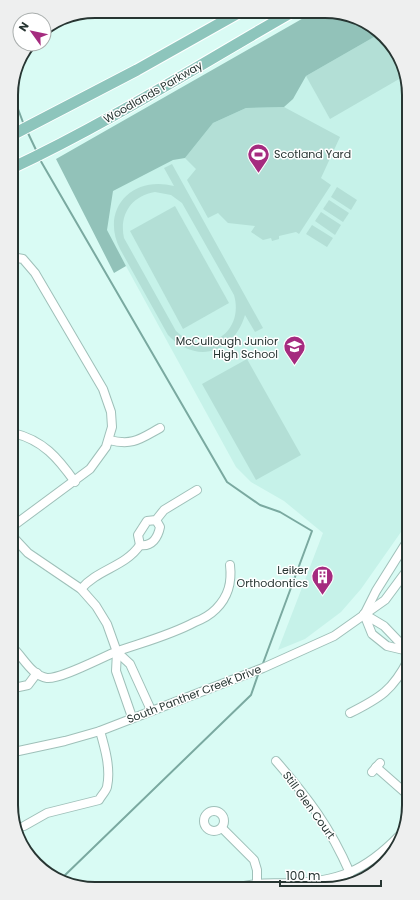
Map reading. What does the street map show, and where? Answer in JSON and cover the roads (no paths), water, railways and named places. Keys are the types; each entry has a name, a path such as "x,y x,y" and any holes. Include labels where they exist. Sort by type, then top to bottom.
{"main road":[{"path":"18,132 137,70 229,18"},
{"name":"Woodlands Parkway","path":"18,165 281,18"}],"street":[{"path":"18,258 23,259 35,273 103,389 112,418 112,428 109,440 96,462 75,482 18,522"},
{"path":"109,440 128,444 138,441 160,428"},
{"path":"18,435 37,443 52,452 75,482"},
{"path":"140,545 138,535 147,521 156,520 164,510 197,490"},
{"path":"81,589 87,582 99,574 130,558 140,545 149,544 154,540 160,527 156,520"},
{"path":"18,542 28,553 81,589 96,606 107,624 117,652 116,671 132,717"},
{"name":"South Panther Creek Drive","path":"364,614 376,591 402,550"},
{"path":"18,653 37,673 47,678 65,674 117,652 194,623 211,613 222,603 231,585 230,565"},
{"name":"South Panther Creek Drive","path":"18,751 65,741 100,731 132,717 259,670 334,636 385,600 402,577"},
{"path":"364,614 372,634 387,646 402,649"},
{"path":"364,614 384,626 402,645"},
{"path":"117,652 130,664 151,710"},
{"path":"18,687 28,685 37,673"},
{"path":"350,713 370,704 389,690 402,673"},
{"path":"24,826 47,814 99,800 107,788 108,776 105,747 100,731"},
{"name":"Still Glen Court","path":"276,761 301,790 329,829 350,872"},
{"path":"376,767 402,790"},
{"path":"222,828 254,860 257,870 257,882"},
{"path":"315,882 326,881 350,872 374,859 393,841"}],"waterway":[{"path":"18,109 24,125"},
{"path":"27,131 37,152"},
{"path":"39,158 227,482 260,505 280,512 312,531 262,666"},
{"path":"65,876 251,695 259,672"}],"place":[{"name":"Scotland Yard","path":"258,174"},
{"name":"McCullough Junior High School","path":"294,366"},
{"name":"Leiker Orthodontics","path":"323,596"}]}
